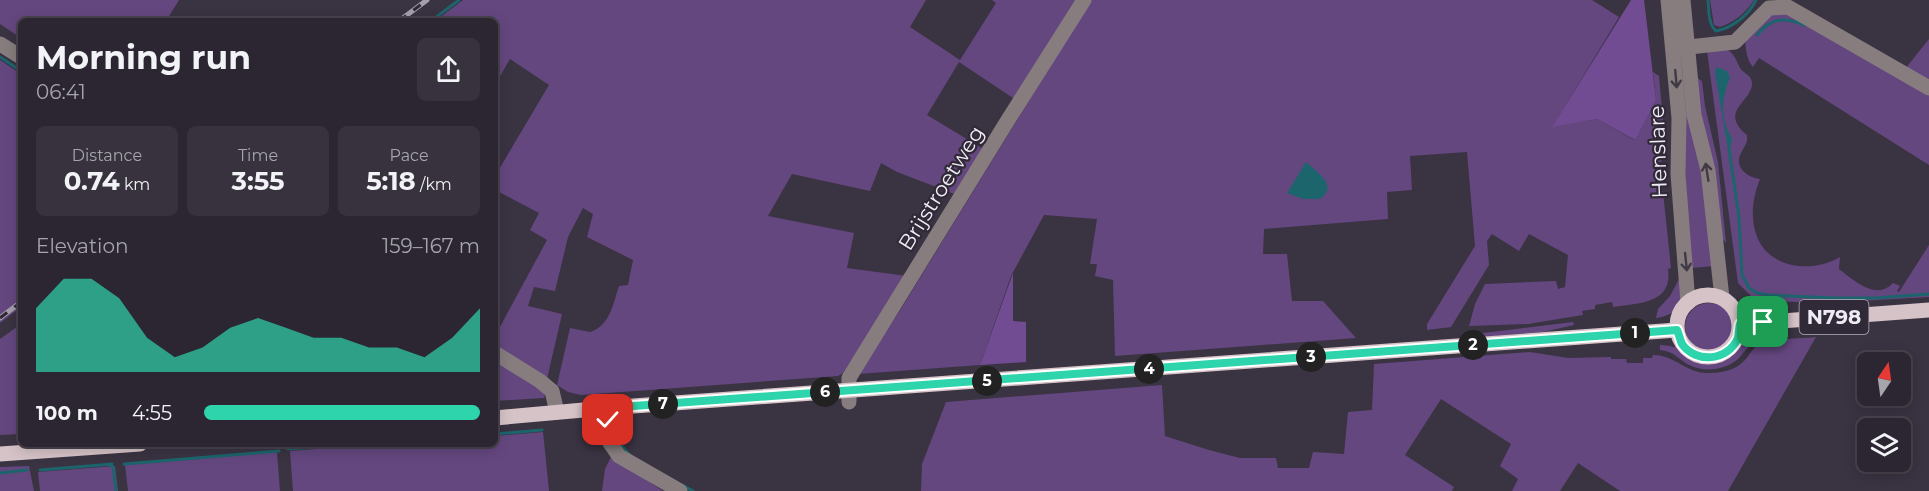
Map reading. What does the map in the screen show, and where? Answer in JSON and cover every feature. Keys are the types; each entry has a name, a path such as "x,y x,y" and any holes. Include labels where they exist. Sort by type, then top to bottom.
{"main road":[{"path":"1704,296 1722,298 1737,314 1740,324 1738,338 1730,349 1719,356 1705,358 1692,353 1682,343 1677,330 1677,320 1681,311 1688,303 1704,296"},
{"name":"N798","path":"1740,324 1929,310"},
{"path":"498,418 606,408 849,396 1677,330"},
{"path":"0,454 98,447"}],"street":[{"name":"Brijstroetweg","path":"849,396 849,378 1084,0"},
{"name":"Henslare","path":"1668,0 1708,170 1722,298"},
{"name":"Henslare","path":"1683,0 1678,174 1688,303"},
{"path":"1681,48 1735,42 1769,4 1788,7 1929,88"},
{"path":"0,44 18,55"},
{"path":"498,354 552,391 557,412"},
{"path":"606,408 610,443 619,456 680,491"}],"shaded area":[{"path":"0,0 179,0 168,18 18,18 18,36 0,24"},
{"path":"463,0 926,0 910,27 960,60 996,3 992,0 1078,0 1016,100 959,62 927,115 985,150 957,195 897,172 881,163 870,191 792,174 768,216 854,233 847,268 907,276 843,373 838,376 581,395 568,392 557,385 570,328 590,332 602,325 610,314 619,286 628,285 633,260 587,237 593,214 583,208 568,237 555,291 534,287 528,306 562,314 547,379 498,348 498,330 547,240 530,230 539,213 498,192 498,171 549,85 510,59 498,80 498,18 439,18"},
{"path":"1091,0 1592,0 1619,17 1553,126 1597,119 1634,140 1656,100 1653,72 1659,76 1663,121 1662,161 1655,164 1655,182 1663,192 1671,268 1668,269 1665,289 1652,300 1613,307 1612,302 1595,305 1595,309 1582,311 1583,315 1528,324 1469,326 1475,304 1485,284 1556,281 1558,289 1565,287 1568,255 1529,234 1519,251 1492,234 1487,241 1489,265 1451,327 1427,330 1427,324 1475,246 1467,152 1410,156 1412,190 1387,192 1388,219 1264,229 1263,254 1287,254 1292,301 1323,301 1356,338 1115,356 1113,280 1095,276 1097,264 1090,264 1097,219 1044,215 1011,276 980,365 858,374 899,312"},
{"path":"1631,0 1644,0 1656,100 1635,140 1597,119 1552,127"},
{"path":"1710,0 1754,0 1739,16 1720,27 1714,25"},
{"path":"1787,12 1929,94 1929,165 1759,58 1753,67 1746,50 1745,38 1766,16"},
{"path":"1929,39 1929,84 1905,69"},
{"path":"1723,47 1732,53 1740,68 1752,82 1751,89 1739,107 1735,119 1747,135 1739,158 1740,167 1746,174 1760,179 1755,195 1753,219 1760,243 1767,252 1776,259 1797,266 1819,265 1840,257 1839,269 1859,283 1873,290 1880,290 1893,283 1900,286 1897,291 1899,292 1929,245 1929,297 1826,303 1768,301 1754,299 1738,283 1707,51"},
{"path":"0,60 18,72 18,309 0,323"},
{"path":"1697,78 1702,81 1705,106 1718,162 1726,243 1720,236 1698,113"},
{"path":"1687,80 1715,266 1691,268 1680,81"},
{"path":"1013,273 1013,321 1026,322 1026,362 980,365"},
{"path":"1679,279 1679,305 1671,313 1656,318 1658,309 1670,296"},
{"path":"1709,303 1726,310 1733,327 1726,344 1709,351 1692,344 1685,327 1692,310"},
{"path":"1573,322 1574,325 1543,332 1470,338 1467,335"},
{"path":"18,326 18,434 0,435 0,339"},
{"path":"1761,334 1760,338 1739,358 1722,368 1695,367 1660,350 1660,345 1677,348 1696,361 1710,364 1726,359 1747,340"},
{"path":"1816,337 1728,491 1620,491 1578,463 1560,491 1512,491 1518,479 1500,466 1511,444 1441,399 1405,455 1454,487 1452,491 921,491 922,464 946,402 1162,385 1165,436 1240,458 1276,458 1278,468 1309,468 1313,452 1344,454 1348,412 1372,410 1374,364 1530,352 1568,358 1611,357 1611,359 1626,359 1627,363 1643,363 1643,358 1652,358 1653,355 1668,358 1694,371 1714,373 1737,367 1755,348 1765,342"},
{"path":"498,362 538,387 545,395 544,398 498,401"},
{"path":"543,432 549,491 293,491 290,451 343,447 498,447 498,436"},
{"path":"277,452 280,491 128,491 125,465"},
{"path":"611,457 663,491 602,491 605,469"},
{"path":"29,466 34,491 0,491 0,467"},
{"path":"115,466 118,491 40,491 38,472"}],"water":[{"path":"1716,67 1727,71 1730,77 1723,107 1724,119 1732,140 1728,149 1715,73"},
{"path":"1306,162 1327,184 1325,194 1320,199 1303,199 1287,193"}],"waterway":[{"path":"435,18 459,0"},
{"path":"1708,0 1710,21 1716,31 1739,20 1756,0"},
{"path":"1757,35 1768,25 1779,20 1805,25"},
{"path":"0,57 18,69"},
{"path":"1729,149 1739,217 1742,275 1749,288 1757,293 1768,295 1836,298 1929,294"},
{"path":"621,425 620,441 629,454"},
{"path":"589,427 597,426"},
{"path":"498,434 542,430"},
{"path":"288,449 317,447"},
{"path":"124,464 279,451"},
{"path":"40,470 112,464"},
{"path":"110,465 113,467 116,491"},
{"path":"0,473 27,470"},
{"path":"684,486 693,491"}],"railway":[{"path":"403,18 427,0"},
{"path":"0,318 18,304"}],"route":[{"path":"608,420 606,408 1677,330 1682,343 1692,353 1705,358 1719,356 1730,349 1738,338 1740,324 1763,322"}]}
